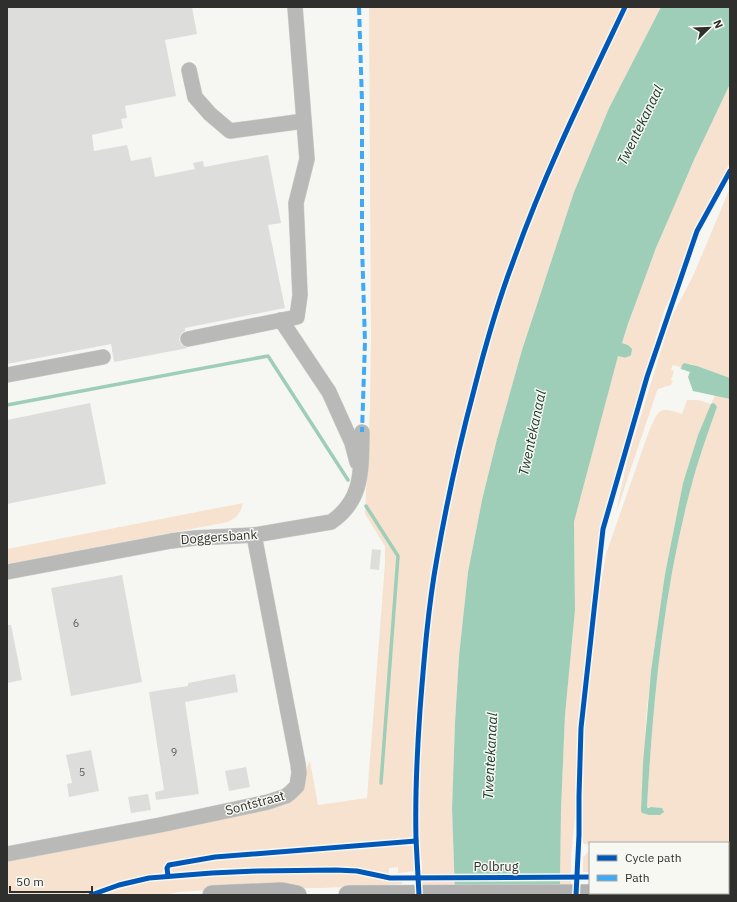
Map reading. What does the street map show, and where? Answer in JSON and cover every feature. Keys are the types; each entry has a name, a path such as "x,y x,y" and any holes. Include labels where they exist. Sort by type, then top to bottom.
{"main road":[{"path":"212,895 282,892 297,895"},
{"path":"348,895 595,894"}],"street":[{"path":"188,339 297,317 300,295 296,203 307,159 295,7"},
{"path":"189,70 194,97 210,114 230,131 304,121"},
{"path":"282,320 329,392 352,443 361,474"},
{"path":"7,375 103,357"},
{"name":"Doggersbank","path":"7,572 171,541 195,538 254,535 331,522 340,516 355,497 361,474 362,432"},
{"name":"Sontstraat","path":"7,854 160,825 268,802 286,796 297,786 299,773 298,764 254,535"}],"shaded area":[{"path":"369,7 622,7 563,131 528,214 500,291 470,393 445,494 434,558 421,652 415,750 413,836 409,838 218,853 168,862 164,865 162,873 124,881 83,895 7,895 7,859 281,806 290,803 300,793 306,768 310,761 318,805 367,798 385,563 385,546 365,514 370,408 371,339"},
{"path":"627,7 661,7 609,108 574,192 522,350 497,439 482,500 468,572 459,656 452,809 455,895 422,895 422,864 419,842 419,820 421,741 426,662 442,547 469,419 503,299 537,206"},
{"path":"730,84 730,162 664,311 633,413 608,504 594,594 590,650 583,675 583,701 577,750 575,816 571,857 571,895 560,884 565,715 575,610 574,522 618,355 628,345 622,343 638,296 674,206"},
{"path":"730,188 730,378 691,364 683,364 681,369 680,367 673,365 671,370 674,371 671,380 673,381 671,385 658,389 657,391 616,513 627,461 671,318 693,276"},
{"path":"715,395 730,399 730,852 729,842 589,842 589,845 584,844 581,840 584,727 593,634 606,554 649,431 655,418 660,411 664,410 682,414 687,400 698,400 711,404","holes":["717,407 699,460 681,530 666,608 652,727 647,807 662,808 649,815 642,813 646,718 665,574 683,483 704,421"]},
{"path":"243,503 238,514 228,522 7,564 7,549"},
{"path":"407,845 412,846 414,849 415,871 398,873 398,867 389,868 389,874 371,870 335,867 226,868 171,873 172,869 175,867 221,860"},
{"path":"589,852 589,872 583,872 583,857"},
{"path":"343,873 362,874 402,881 402,884 322,888 222,889 161,895 102,895 152,881 187,877"}],"water":[{"name":"Twentekanaal","path":"661,7 730,7 730,84 694,160 656,248 628,324 622,343 628,345 632,349 631,355 626,357 618,356 574,522 575,610 565,715 560,884 455,895 452,809 459,656 468,572 482,500 497,439 522,350 574,192 609,108"},
{"path":"684,363 730,378 730,399 693,391 688,377 690,372 681,369"},
{"path":"713,403 717,407 690,491 666,608 652,727 647,807 662,808 664,812 660,815 649,815 642,813 641,811 643,763 651,671 665,574 683,483 698,435 711,404"}],"pier":[{"path":"562,874 562,880 452,881 452,875"}],"building":[{"path":"7,7 192,7 197,34 165,40 176,96 125,106 127,118 121,119 123,128 92,135 94,151 127,145 131,161 151,157 155,177 195,169 193,163 203,161 204,167 268,155 281,223 268,225 285,308 185,328 185,331 180,336 179,340 182,345 188,348 114,362 111,344 7,364"},
{"path":"90,403 106,484 7,504 7,420"},
{"path":"372,549 381,550 379,570 370,569"},
{"path":"122,575 142,682 71,696 51,588"},
{"path":"7,625 11,625 22,680 7,683"},
{"path":"235,674 238,692 185,702 199,794 156,800 155,792 164,790 149,692 188,686 188,683"},
{"path":"91,750 99,791 69,797 67,784 72,783 66,755"},
{"path":"246,767 250,787 229,791 225,771"},
{"path":"148,794 151,810 131,813 128,797"}],"waterway":[{"path":"7,405 268,356 348,480"},
{"path":"366,506 398,556 381,783"}],"marked path":[{"path":"359,7 362,102 362,245 365,342 362,432"}],"cycle path":[{"path":"419,895 416,839 416,791 419,726 425,653 437,558 458,453 492,326 507,278 525,229 566,133 625,7"},
{"path":"576,895 579,835 581,728 603,529 647,377 697,231 730,171"},
{"path":"168,876 167,868 169,865 215,857 416,841"},
{"name":"Polbrug","path":"91,895 119,885 149,878 257,871 357,871 390,878 589,877"}]}
